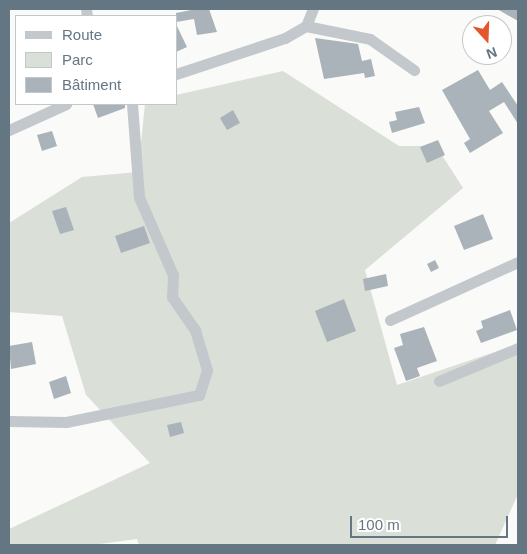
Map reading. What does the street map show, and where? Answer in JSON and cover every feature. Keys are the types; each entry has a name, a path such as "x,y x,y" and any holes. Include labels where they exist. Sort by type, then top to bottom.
{"street":[{"path":"178,73 285,38 306,26 313,9"},
{"path":"306,26 370,39 414,70"},
{"path":"9,130 64,105"},
{"path":"9,421 66,422 199,395 207,370 195,330 172,297 174,275 139,197 132,105"},
{"path":"390,320 518,262"},
{"path":"439,381 518,348"}],"green space":[{"path":"283,71 399,146 436,146 463,188 365,270 397,385 518,344 518,494 495,545 139,545 137,539 92,545 9,545 9,529 150,463 86,395 62,316 9,312 9,223 82,177 138,172 145,105 178,105 178,95"}],"building":[{"path":"196,9 209,9 217,32 197,35 194,19 178,22 176,13"},
{"path":"497,9 518,9 518,21 512,18 512,15 508,15"},
{"path":"178,28 187,47 178,51"},
{"path":"315,38 358,44 362,61 371,59 375,76 365,78 364,73 324,79"},
{"path":"478,70 490,90 502,82 518,106 518,124 504,102 489,111 503,133 470,153 464,143 470,139 442,90"},
{"path":"93,105 125,105 125,108 98,118"},
{"path":"419,107 425,123 392,133 389,122 397,120 395,112"},
{"path":"233,110 240,123 227,130 220,118"},
{"path":"52,131 57,146 42,151 37,135"},
{"path":"438,140 445,155 427,163 420,147"},
{"path":"66,207 74,230 60,234 52,211"},
{"path":"483,214 493,239 464,250 454,226"},
{"path":"144,226 150,243 121,253 115,236"},
{"path":"435,260 439,268 431,272 427,264"},
{"path":"386,274 388,286 365,291 363,279"},
{"path":"344,299 356,331 327,342 315,311"},
{"path":"510,310 517,330 481,343 476,331 483,328 481,321"},
{"path":"424,327 437,361 417,368 420,376 406,381 394,348 403,345 400,334"},
{"path":"32,342 36,364 11,369 9,346"},
{"path":"66,376 71,393 54,399 49,382"},
{"path":"181,422 184,433 170,437 167,425"}]}
